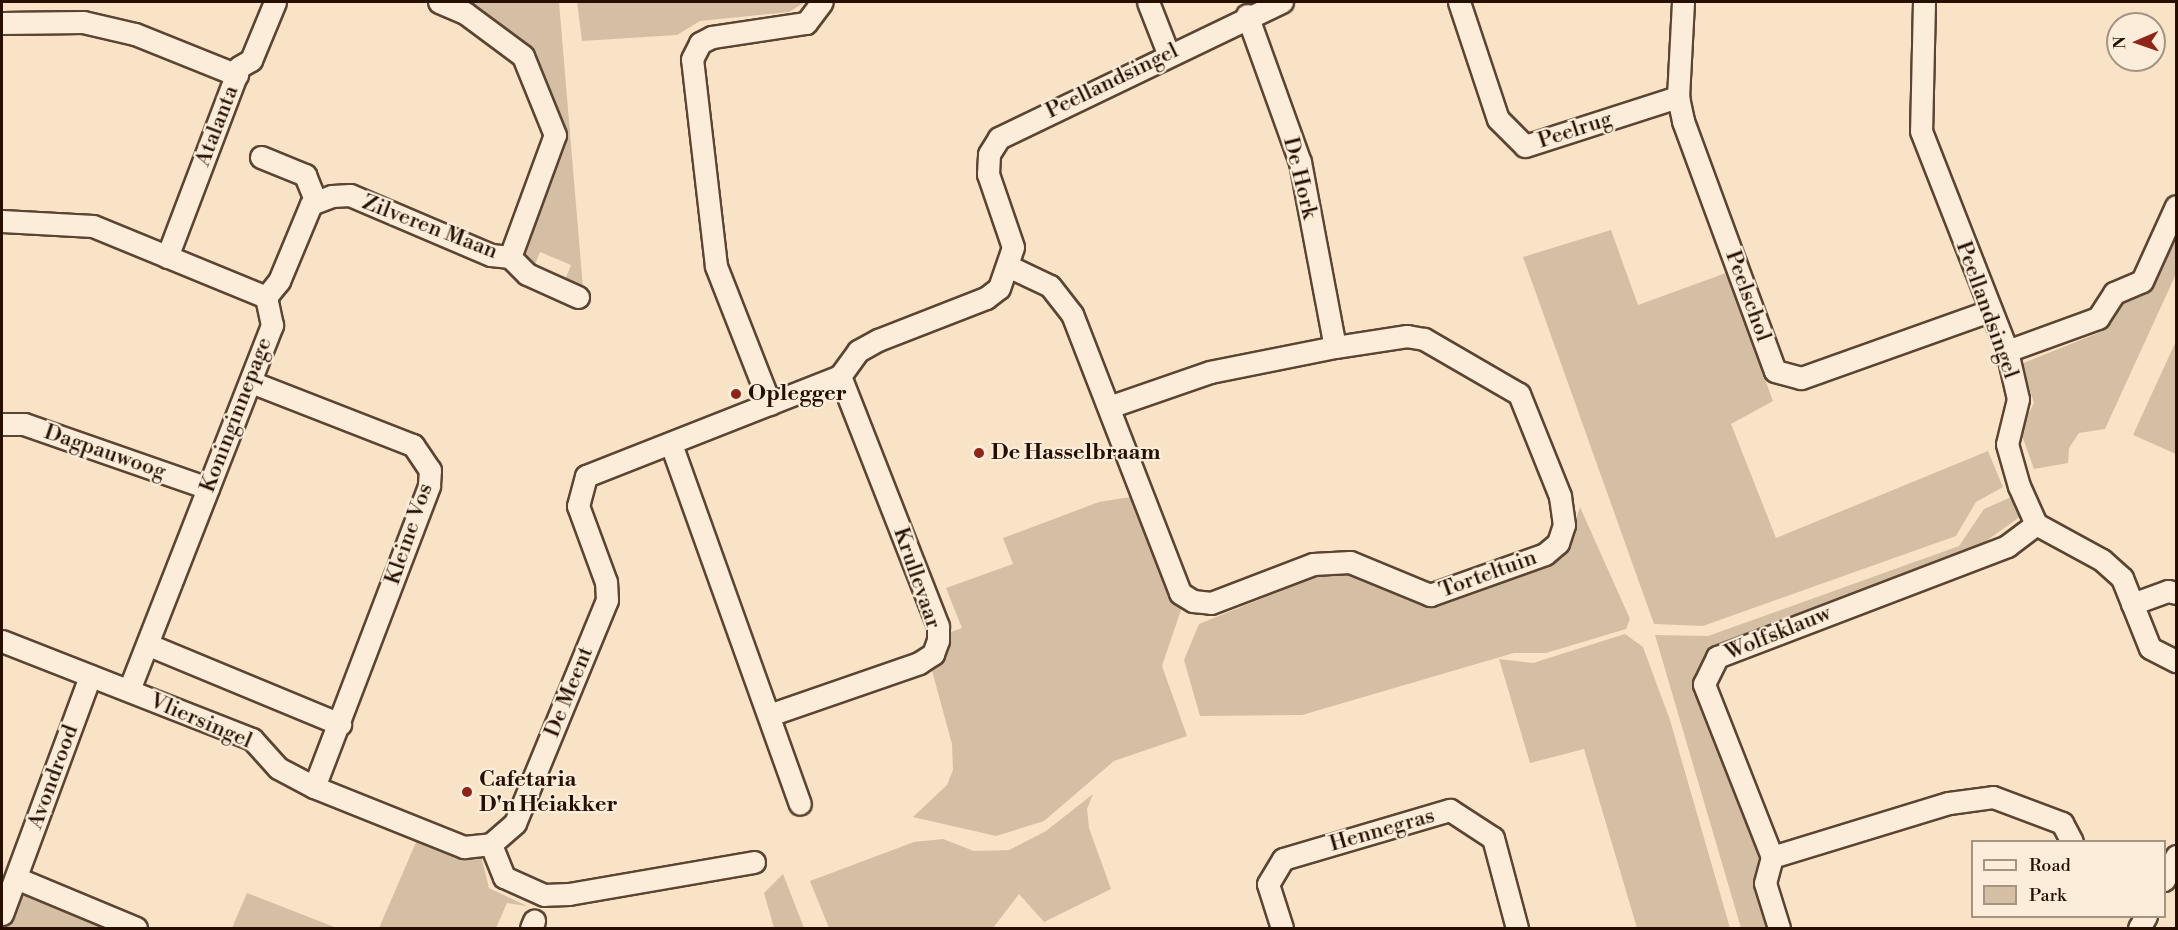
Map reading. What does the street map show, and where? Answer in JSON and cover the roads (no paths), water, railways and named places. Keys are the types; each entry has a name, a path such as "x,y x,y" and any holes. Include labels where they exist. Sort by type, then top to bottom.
{"street":[{"name":"Atalanta","path":"167,257 237,75 251,60 275,2"},
{"name":"Zilveren Maan","path":"439,2 513,45 555,135 510,257"},
{"path":"770,404 716,266 692,59 699,43 712,37 806,24 822,2"},
{"path":"1148,2 1168,53"},
{"name":"Peellandsingel","path":"1010,267 1013,247 988,174 989,154 999,138 1097,94 1168,53 1247,15 1282,2"},
{"name":"Peelrug","path":"1459,2 1498,119 1525,146 1678,97"},
{"name":"Peelschol","path":"1683,2 1678,97 1775,372 1801,378 1989,311"},
{"name":"Peellandsingel","path":"1924,2 1921,131 1989,311 2007,351 2018,399 2007,444 2036,524"},
{"name":"De Hork","path":"1247,15 1300,162 1335,347"},
{"path":"2,23 82,22 135,34 237,75"},
{"path":"2,221 93,226 266,297 279,281 316,202 305,175 261,158"},
{"name":"Zilveren Maan","path":"316,202 350,195 491,255 510,257 527,274 578,297"},
{"path":"2007,351 2098,318 2114,293 2142,281 2176,206"},
{"path":"800,804 772,714 670,444 840,376 858,351 878,340 986,298 999,288 1010,267"},
{"name":"Torteltuin","path":"1010,267 1050,286 1071,314 1180,593 1193,601 1211,603 1313,564 1350,562 1430,595 1545,554 1558,543 1564,525 1560,496 1512,386 1424,339 1407,336 1335,347 1177,381 1109,407"},
{"name":"Koninginnepage","path":"129,690 149,645 272,325 266,297"},
{"name":"Krullevaar","path":"772,714 919,663 933,654 938,640 938,626 840,376"},
{"name":"Kleine Vos","path":"251,382 413,445 429,470 429,486 340,724 314,787"},
{"name":"Dagpauwoog","path":"2,424 24,424 208,488"},
{"name":"De Meent","path":"491,844 515,824 607,600 606,582 578,506 579,490 596,468 670,444"},
{"path":"2036,524 2102,560 2122,578 2150,648 2176,660"},
{"name":"Wolfsklauw","path":"1772,856 1704,684 1717,657 2007,546 2036,524"},
{"path":"2132,604 2168,591 2176,593"},
{"name":"Vliersingel","path":"2,641 252,739 278,768 314,787 464,847 491,844"},
{"path":"149,645 340,724"},
{"name":"Avondrood","path":"2,914 90,676"},
{"path":"1779,928 1765,883 1772,856 1949,803 1993,797 2062,823 2071,840"},
{"name":"Hennegras","path":"1282,928 1268,884 1283,859 1450,810 1493,838 1516,928"},
{"path":"491,844 504,877 544,895 754,862"},
{"path":"2166,876 2176,856"},
{"path":"16,878 136,928"}],"place":[{"name":"Oplegger","path":"736,394"},
{"name":"De Hasselbraam","path":"979,453"},
{"name":"Cafetaria D'n Heiakker","path":"467,792"}]}
